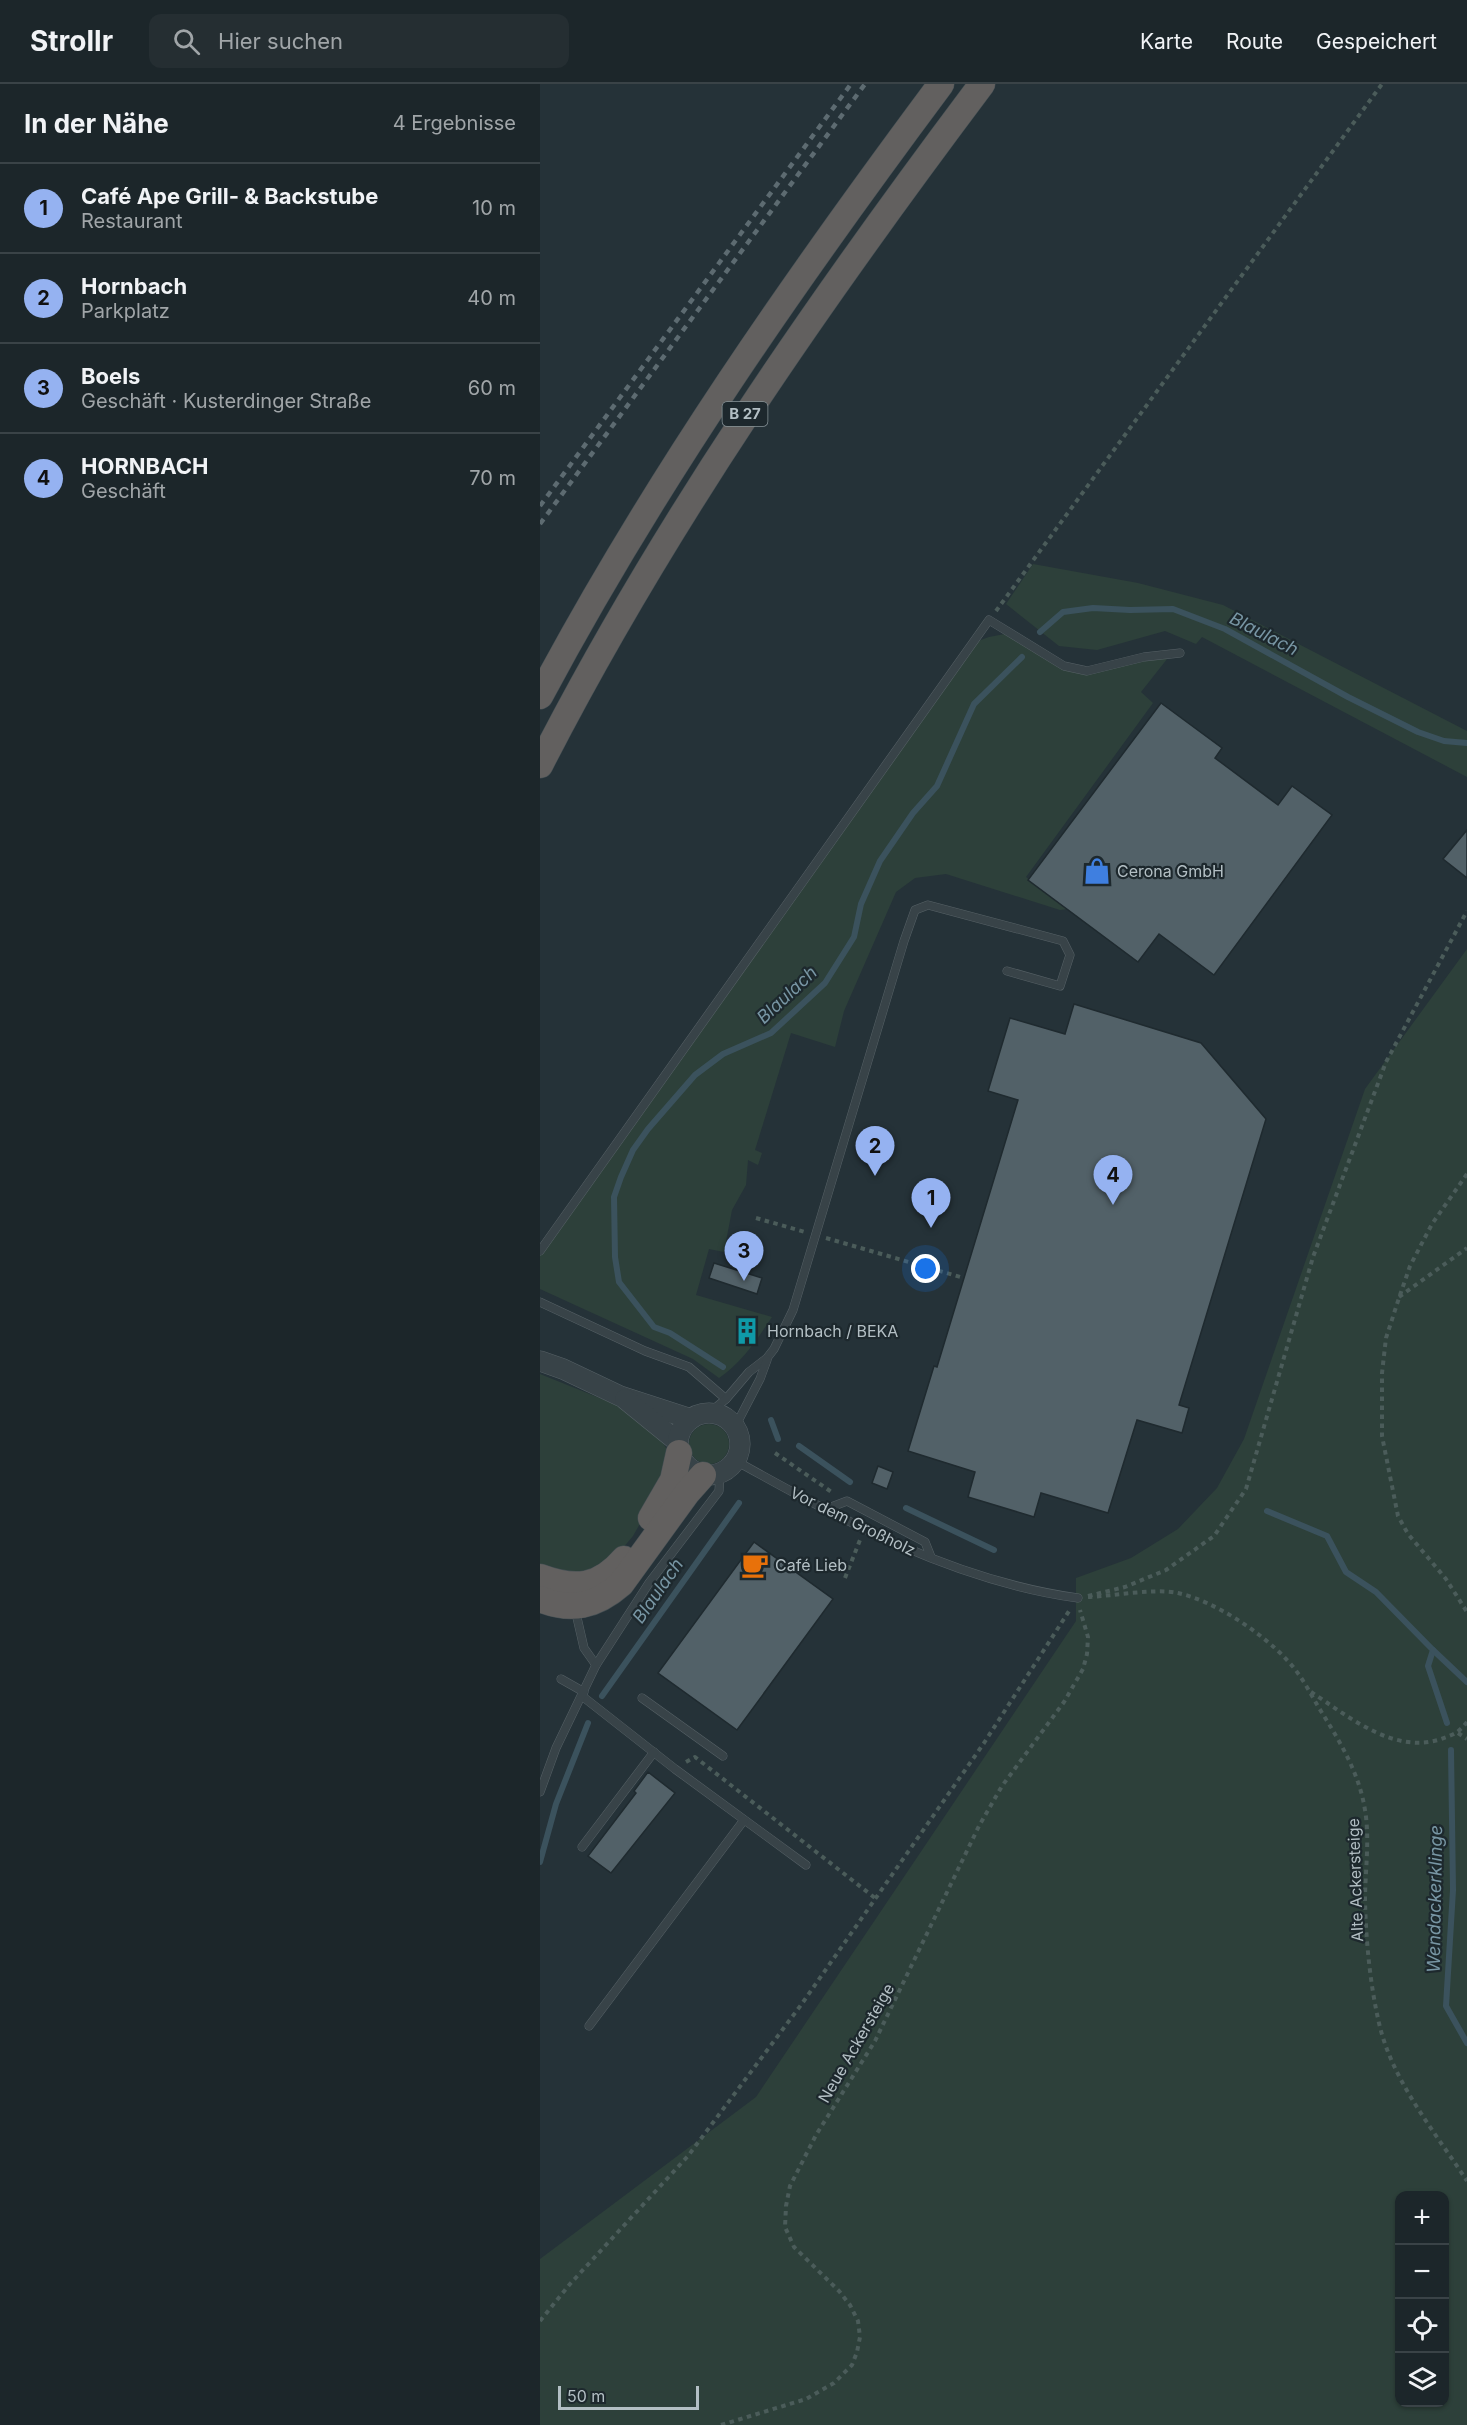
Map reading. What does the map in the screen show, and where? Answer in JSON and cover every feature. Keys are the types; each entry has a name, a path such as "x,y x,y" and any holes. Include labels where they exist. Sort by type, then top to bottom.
{"highway":[{"name":"B 27","path":"540,696 644,514 719,396 811,261 941,84"},
{"name":"B 27","path":"540,765 622,613 730,438 832,288 982,84"},
{"path":"540,1578 565,1585 591,1584 606,1576 619,1565 673,1480 679,1448"},
{"path":"540,1599 556,1605 575,1607 593,1603 644,1571 687,1493 712,1474"}],"street":[{"path":"540,1361 563,1369 620,1396 700,1416 719,1415 735,1427 740,1445 736,1461 712,1474 693,1471 684,1463 679,1448 680,1433 700,1416"},
{"path":"620,1396 679,1448"}],"lane":[{"path":"540,1251 989,620 1064,666 1088,671 1144,657 1180,653"},
{"path":"700,1416 726,1399 749,1372 767,1358 774,1349 793,1310 915,910 928,904 1063,941 1070,955 1060,986 1007,971"},
{"path":"540,1302 645,1352 689,1367 726,1399"},
{"path":"735,1427 760,1379 767,1358"},
{"name":"Vor dem Großholz","path":"736,1461 898,1546 977,1576 1040,1592 1078,1598"},
{"path":"826,1509 847,1501 925,1542 931,1557"},
{"path":"540,1792 556,1748 644,1571"},
{"path":"575,1607 584,1648 596,1665"},
{"path":"561,1679 675,1768 806,1865"},
{"path":"642,1698 723,1756"},
{"path":"582,1847 654,1752"},
{"path":"589,2026 744,1820"}],"path":[{"path":"989,620 1382,84"},
{"path":"540,2321 570,2284 688,2156 801,2005 984,1743 1078,1598 1125,1587 1166,1570 1214,1536 1246,1489 1313,1257 1386,1062 1467,911"},
{"path":"1467,1174 1432,1224 1410,1266 1386,1338 1382,1402 1382,1436 1396,1507 1408,1534 1446,1579 1467,1612"},
{"path":"756,1218 964,1278"},
{"path":"1399,1298 1467,1248"},
{"path":"775,1453 815,1482 847,1501"},
{"path":"845,1578 864,1528"},
{"name":"Alte Ackersteige","path":"1078,1598 1158,1592 1191,1596 1232,1617 1273,1646 1291,1664 1308,1689 1350,1761 1363,1799 1367,1830 1365,1902 1371,1977 1385,2044 1414,2100 1467,2181"},
{"name":"Neue Ackersteige","path":"720,2425 806,2399 834,2383 844,2374 855,2358 860,2337 858,2321 850,2306 839,2291 794,2247 785,2227 790,2186 816,2135 875,2042 979,1826 1002,1786 1064,1702 1083,1669 1088,1637 1078,1598"},
{"path":"1308,1689 1372,1731 1399,1741 1426,1744 1458,1733 1467,1722"},
{"path":"1458,1733 1467,1739"},
{"path":"675,1768 695,1757 876,1898"}],"green space":[{"path":"1033,564 1138,583 1223,605 1467,731 1467,777 1202,637 1196,644 1165,631 1097,650 1059,646 1006,604"},
{"path":"1005,634 1024,641 1064,666 1087,671 1171,654 1141,692 1153,703 1026,877 1068,909 1060,910 946,874 915,878 896,892 844,1011 835,1047 791,1033 755,1150 762,1153 758,1165 748,1160 746,1185 732,1210 724,1252 709,1249 696,1295 772,1317 742,1358 719,1378 693,1359 540,1289 540,1251 973,643"},
{"path":"1467,949 1467,2425 540,2425 540,2259 756,2097 1076,1621 1076,1578 1131,1558 1178,1529 1217,1488 1244,1439 1365,1089"},
{"path":"540,1374 617,1405 655,1429 666,1448 668,1462 647,1511 633,1536 611,1562 577,1576 540,1568"},
{"path":"709,1424 723,1430 729,1444 723,1458 709,1464 695,1458 689,1444 695,1430"}],"building":[{"path":"1161,703 1222,748 1215,758 1278,805 1292,786 1332,815 1214,975 1159,934 1138,962 1028,880"},
{"path":"1467,830 1467,878 1443,859"},
{"path":"1074,1004 1201,1043 1266,1119 1179,1405 1189,1408 1182,1433 1137,1420 1108,1513 1041,1493 1034,1517 968,1497 975,1472 908,1451 934,1366 937,1367 1018,1100 988,1091 1010,1018 1065,1034"},
{"path":"714,1263 762,1278 757,1294 709,1278"},
{"path":"878,1466 893,1472 887,1489 872,1483"},
{"path":"754,1542 833,1599 737,1730 658,1673"},
{"path":"648,1772 675,1793 611,1873 588,1856 636,1793 634,1791"}],"waterway":[{"name":"Blaulach","path":"1040,632 1063,612 1093,608 1173,609 1225,629 1348,697 1418,732 1444,741 1467,743"},
{"name":"Blaulach","path":"723,1367 670,1333 654,1327 619,1282 615,1257 614,1197 621,1177 633,1150 648,1129 695,1075 723,1054 771,1033 825,983 854,937 861,904 880,861 913,813 937,786 974,704 1022,657"},
{"name":"Blaulach","path":"771,1420 778,1439"},
{"name":"Wendackerklinge","path":"799,1446 850,1482"},
{"name":"Blaulach","path":"602,1696 739,1503"},
{"name":"Wendackerklinge","path":"906,1508 994,1550"},
{"name":"Wendackerklinge","path":"1267,1511 1327,1536 1346,1572 1376,1592 1433,1650 1428,1666 1447,1723"},
{"path":"1433,1650 1467,1682"},
{"name":"Blaulach","path":"540,1862 556,1804 588,1723"},
{"name":"Wendackerklinge","path":"1451,1750 1453,1890 1446,2006 1467,2043"}],"railway":[{"path":"540,506 851,84"},
{"path":"540,524 865,84"}],"place":[{"name":"Cerona GmbH","path":"1097,871"},
{"name":"Hornbach","path":"875,1176"},
{"name":"HORNBACH","path":"1113,1205"},
{"name":"Café Ape Grill- & Backstube","path":"931,1228"},
{"name":"Boels","path":"744,1281"},
{"name":"Hornbach / BEKA","path":"747,1331"},
{"name":"Café Lieb","path":"755,1565"}]}
